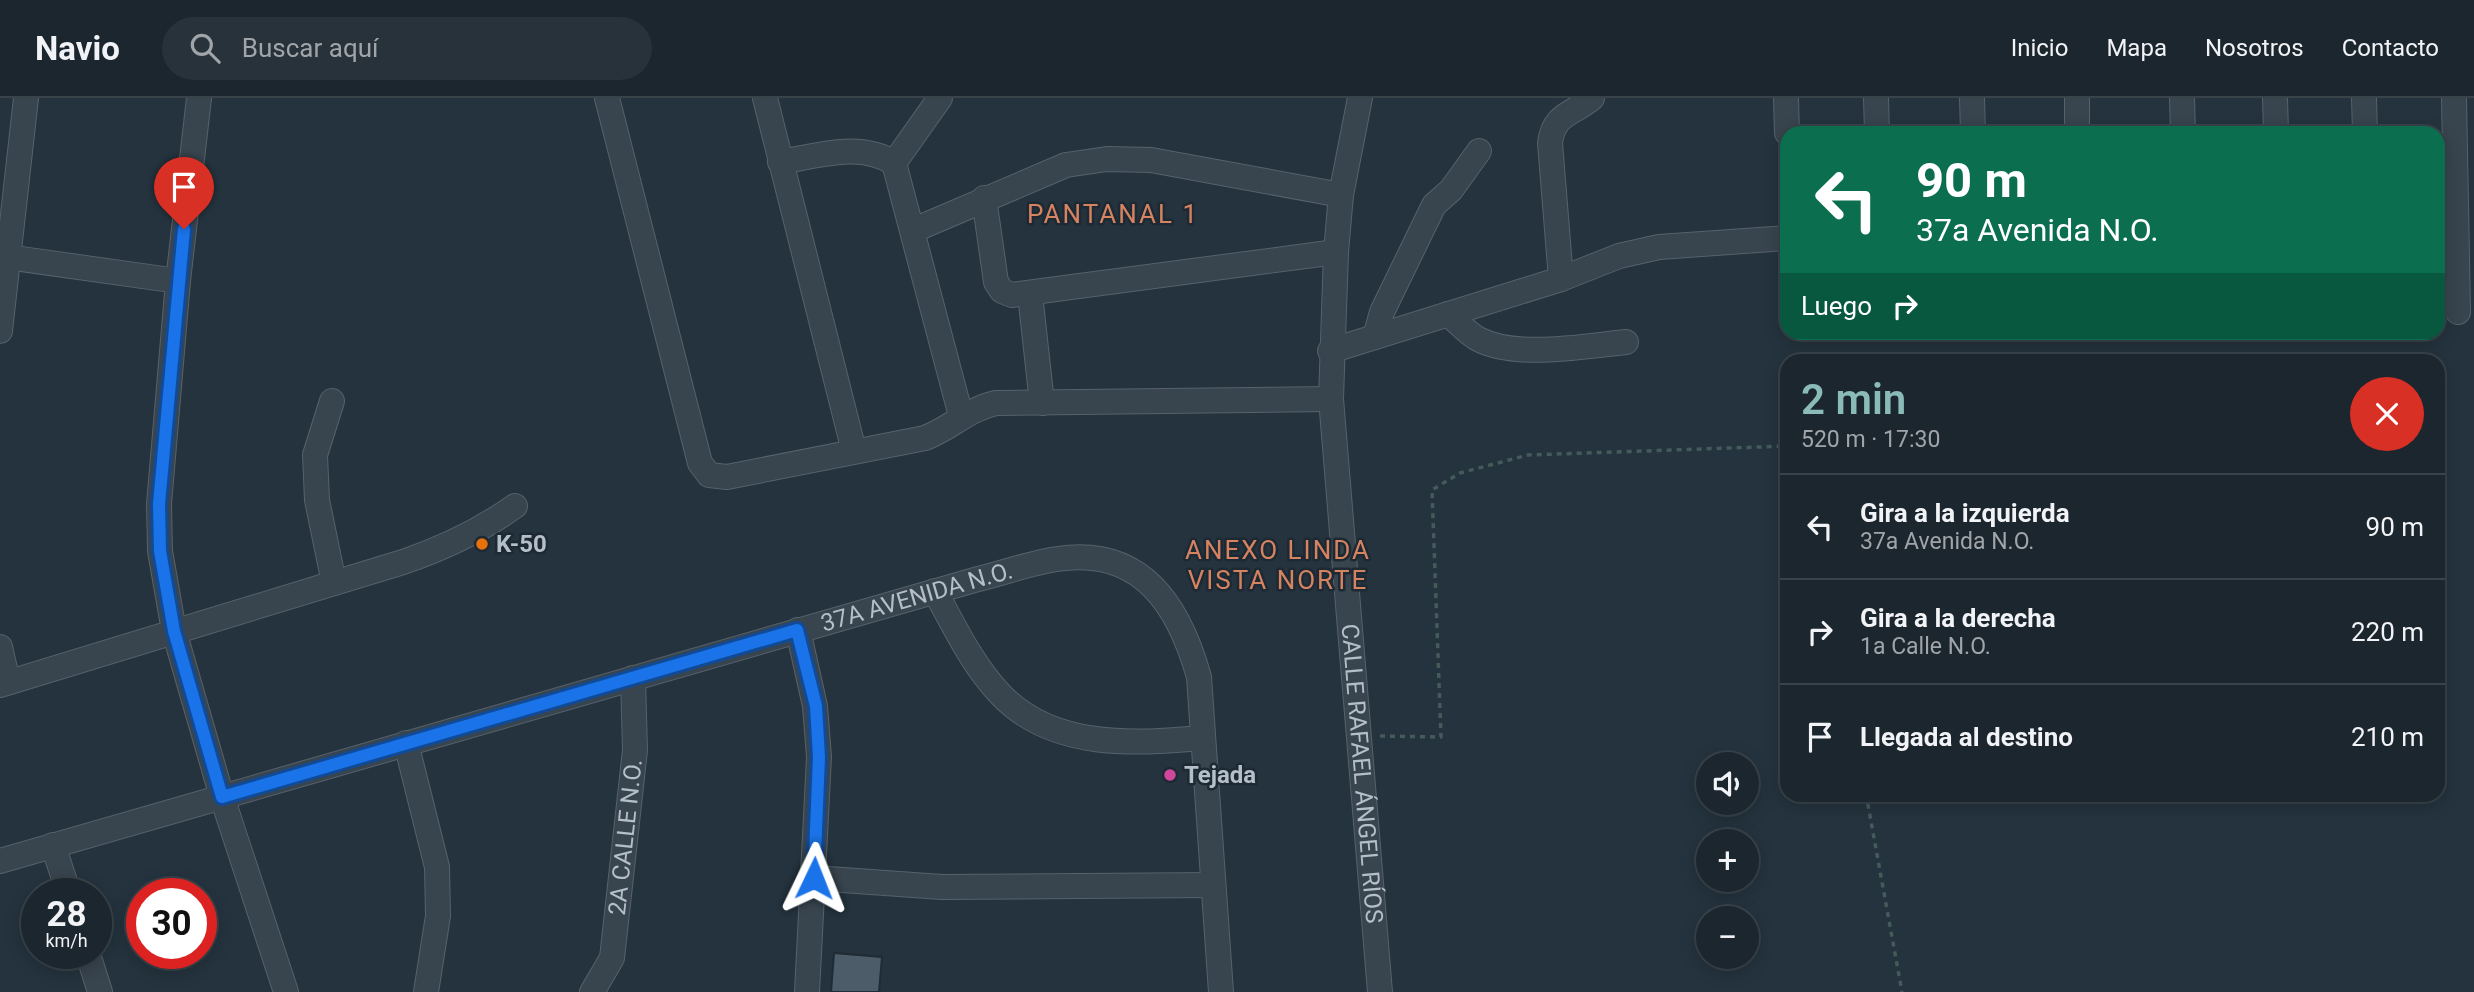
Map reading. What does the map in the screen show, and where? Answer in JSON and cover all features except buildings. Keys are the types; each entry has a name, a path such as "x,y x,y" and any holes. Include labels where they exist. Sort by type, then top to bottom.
{"street":[{"path":"0,331 4,257 26,98"},
{"path":"199,98 178,281 159,504 160,551 174,631 222,797 286,992"},
{"path":"607,98 700,463 709,475 727,477 925,438 945,431 961,416 978,407 996,403 1331,399"},
{"path":"765,98 854,451"},
{"path":"894,163 940,98"},
{"name":"CALLE RAFAEL ÁNGEL RÍOS","path":"1360,98 1341,195 1331,351 1331,399 1380,992"},
{"path":"1561,279 1550,143 1552,128 1561,117 1592,98"},
{"path":"1786,98 1787,126"},
{"path":"1876,98 1877,126"},
{"path":"1972,98 1973,126"},
{"path":"2077,98 2077,126"},
{"path":"2182,98 2183,126"},
{"path":"2275,98 2276,126"},
{"path":"2364,98 2365,126"},
{"path":"2454,98 2457,311"},
{"path":"2461,98 2474,106"},
{"path":"780,162 858,151 878,153 894,163 914,230 961,416"},
{"path":"1374,337 1382,312 1434,205 1451,190 1479,151"},
{"path":"914,230 1066,165 1107,159 1151,160 1341,195"},
{"path":"984,198 996,282 1002,291 1012,295 1336,251"},
{"path":"1331,351 1561,279 1619,256 1659,247 1780,238"},
{"path":"4,257 178,281"},
{"path":"1030,294 1042,403"},
{"path":"1448,314 1477,339 1499,346 1539,349 1626,342"},
{"path":"332,401 315,455 317,500 334,583"},
{"path":"0,647 4,684 441,549 491,523 515,506"},
{"name":"37A AVENIDA N.O.","path":"0,861 935,591 1058,559 1093,559 1127,568 1153,585 1175,611 1189,641 1199,677 1221,992"},
{"path":"935,591 971,655 1000,694 1027,718 1060,732 1098,740 1142,743 1202,738"},
{"path":"797,630 816,706 819,757 807,992"},
{"name":"2A CALLE N.O.","path":"592,992 612,958 635,750 633,678"},
{"path":"406,743 437,867 438,916 426,992"},
{"path":"53,845 64,878"},
{"path":"814,878 942,887 1212,885"},
{"path":"93,969 100,992"}],"path":[{"path":"1358,735 1441,737 1432,490 1460,473 1528,455 1780,446"},
{"path":"1867,802 1902,992"}],"place":[{"name":"K-50","path":"482,544"},
{"name":"Tejada","path":"1170,775"}],"district":[{"name":"PANTANAL 1","path":"1113,214"},
{"name":"ANEXO LINDA VISTA NORTE","path":"1278,565"}],"route":[{"path":"184,229 159,504 160,551 174,631 222,797 797,630 816,706 819,757 814,878"}]}
